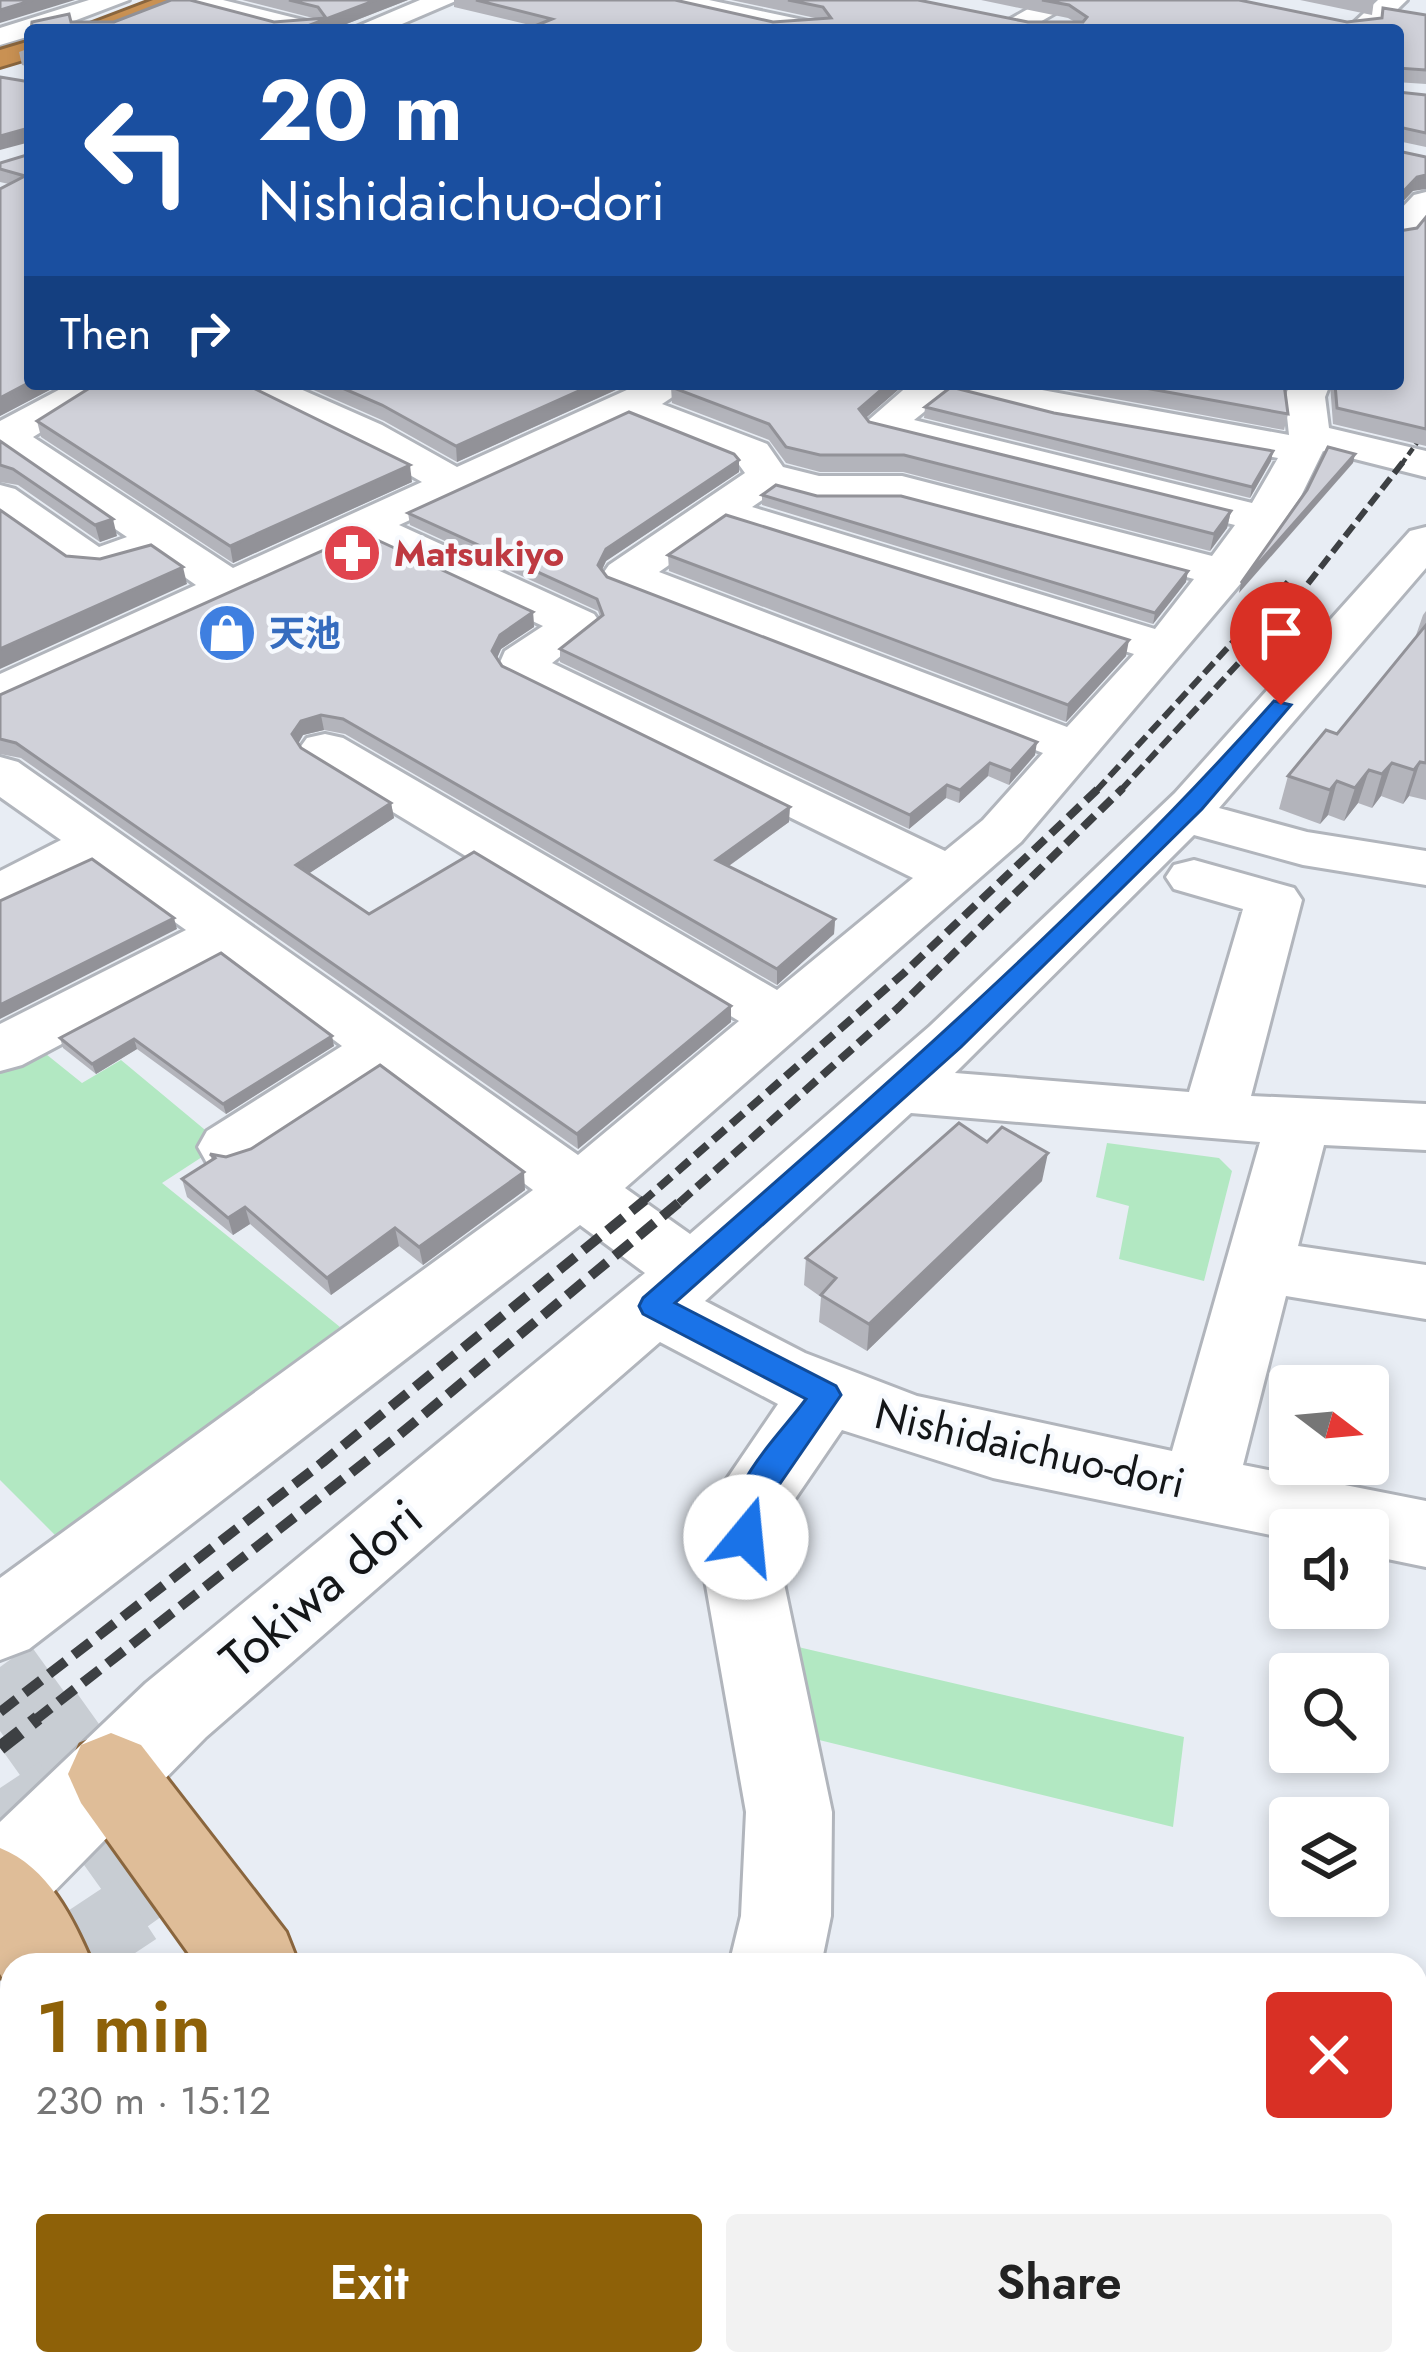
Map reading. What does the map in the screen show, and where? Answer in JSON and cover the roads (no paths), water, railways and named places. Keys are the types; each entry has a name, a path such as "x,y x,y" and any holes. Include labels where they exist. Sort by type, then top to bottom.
{"highway":[{"path":"111,24 198,1"},
{"path":"137,24 198,1"}],"main road":[{"path":"112,1774 244,1953"},
{"path":"0,1887 40,1953"}],"street":[{"path":"41,24 116,0"},
{"path":"379,24 445,0"},
{"path":"672,0 785,24"},
{"path":"715,24 777,0"},
{"path":"1018,24 1064,0"},
{"path":"198,1 286,24"},
{"path":"981,13 1009,24"},
{"path":"1370,17 1426,16"},
{"path":"1404,225 1426,200"},
{"path":"89,390 2,436 229,586"},
{"path":"270,390 368,434 454,483"},
{"path":"0,692 658,390"},
{"path":"927,390 883,425 1263,519"},
{"path":"989,390 1149,425 1307,423 1426,464"},
{"path":"1149,425 1164,390"},
{"path":"627,404 752,453 768,476 818,489 897,488 1225,573"},
{"path":"2,1620 580,1190 953,876 1078,749 1225,573 1263,519 1307,423"},
{"path":"525,599 612,565 718,510 768,476"},
{"path":"0,498 94,564 160,540"},
{"path":"718,510 1165,648"},
{"path":"363,525 577,624 522,661 521,668 797,776 953,876"},
{"path":"609,526 612,565"},
{"name":"Tokiwa dori","path":"0,1887 176,1709 673,1289 900,1090 1183,815 1426,540"},
{"path":"612,565 1078,749"},
{"path":"326,749 782,1020"},
{"name":"Nishidaichuo-dori","path":"0,773 228,932 580,1190 673,1289 826,1395 950,1436 1426,1534"},
{"path":"1183,815 1303,848 1426,868"},
{"path":"0,893 100,842"},
{"path":"1194,877 1274,900 1214,1117"},
{"path":"0,1050 228,932"},
{"path":"230,1147 385,1047"},
{"path":"900,1090 1214,1117 1426,1127"},
{"path":"1199,1488 1298,1121"},
{"path":"1260,1266 1426,1292"},
{"path":"778,1953 786,1916 789,1813 743,1574 750,1501 826,1395"}],"tunnel":[{"path":"0,1667 39,1721"},
{"path":"37,1718 204,1953"},
{"path":"0,1788 109,1953"}],"railway":[{"path":"1401,465 1426,430"},
{"path":"1121,790 1285,613 1403,462"},
{"path":"1097,790 1288,582"},
{"path":"641,1203 904,973 1097,790"},
{"path":"679,1203 899,1007 1121,790"},
{"path":"0,1712 323,1462 645,1200"},
{"path":"34,1721 393,1440 682,1200"},
{"path":"0,1748 38,1718"}],"place":[{"name":"Matsukiyo","path":"352,553"},
{"name":"天池","path":"227,633"}]}
